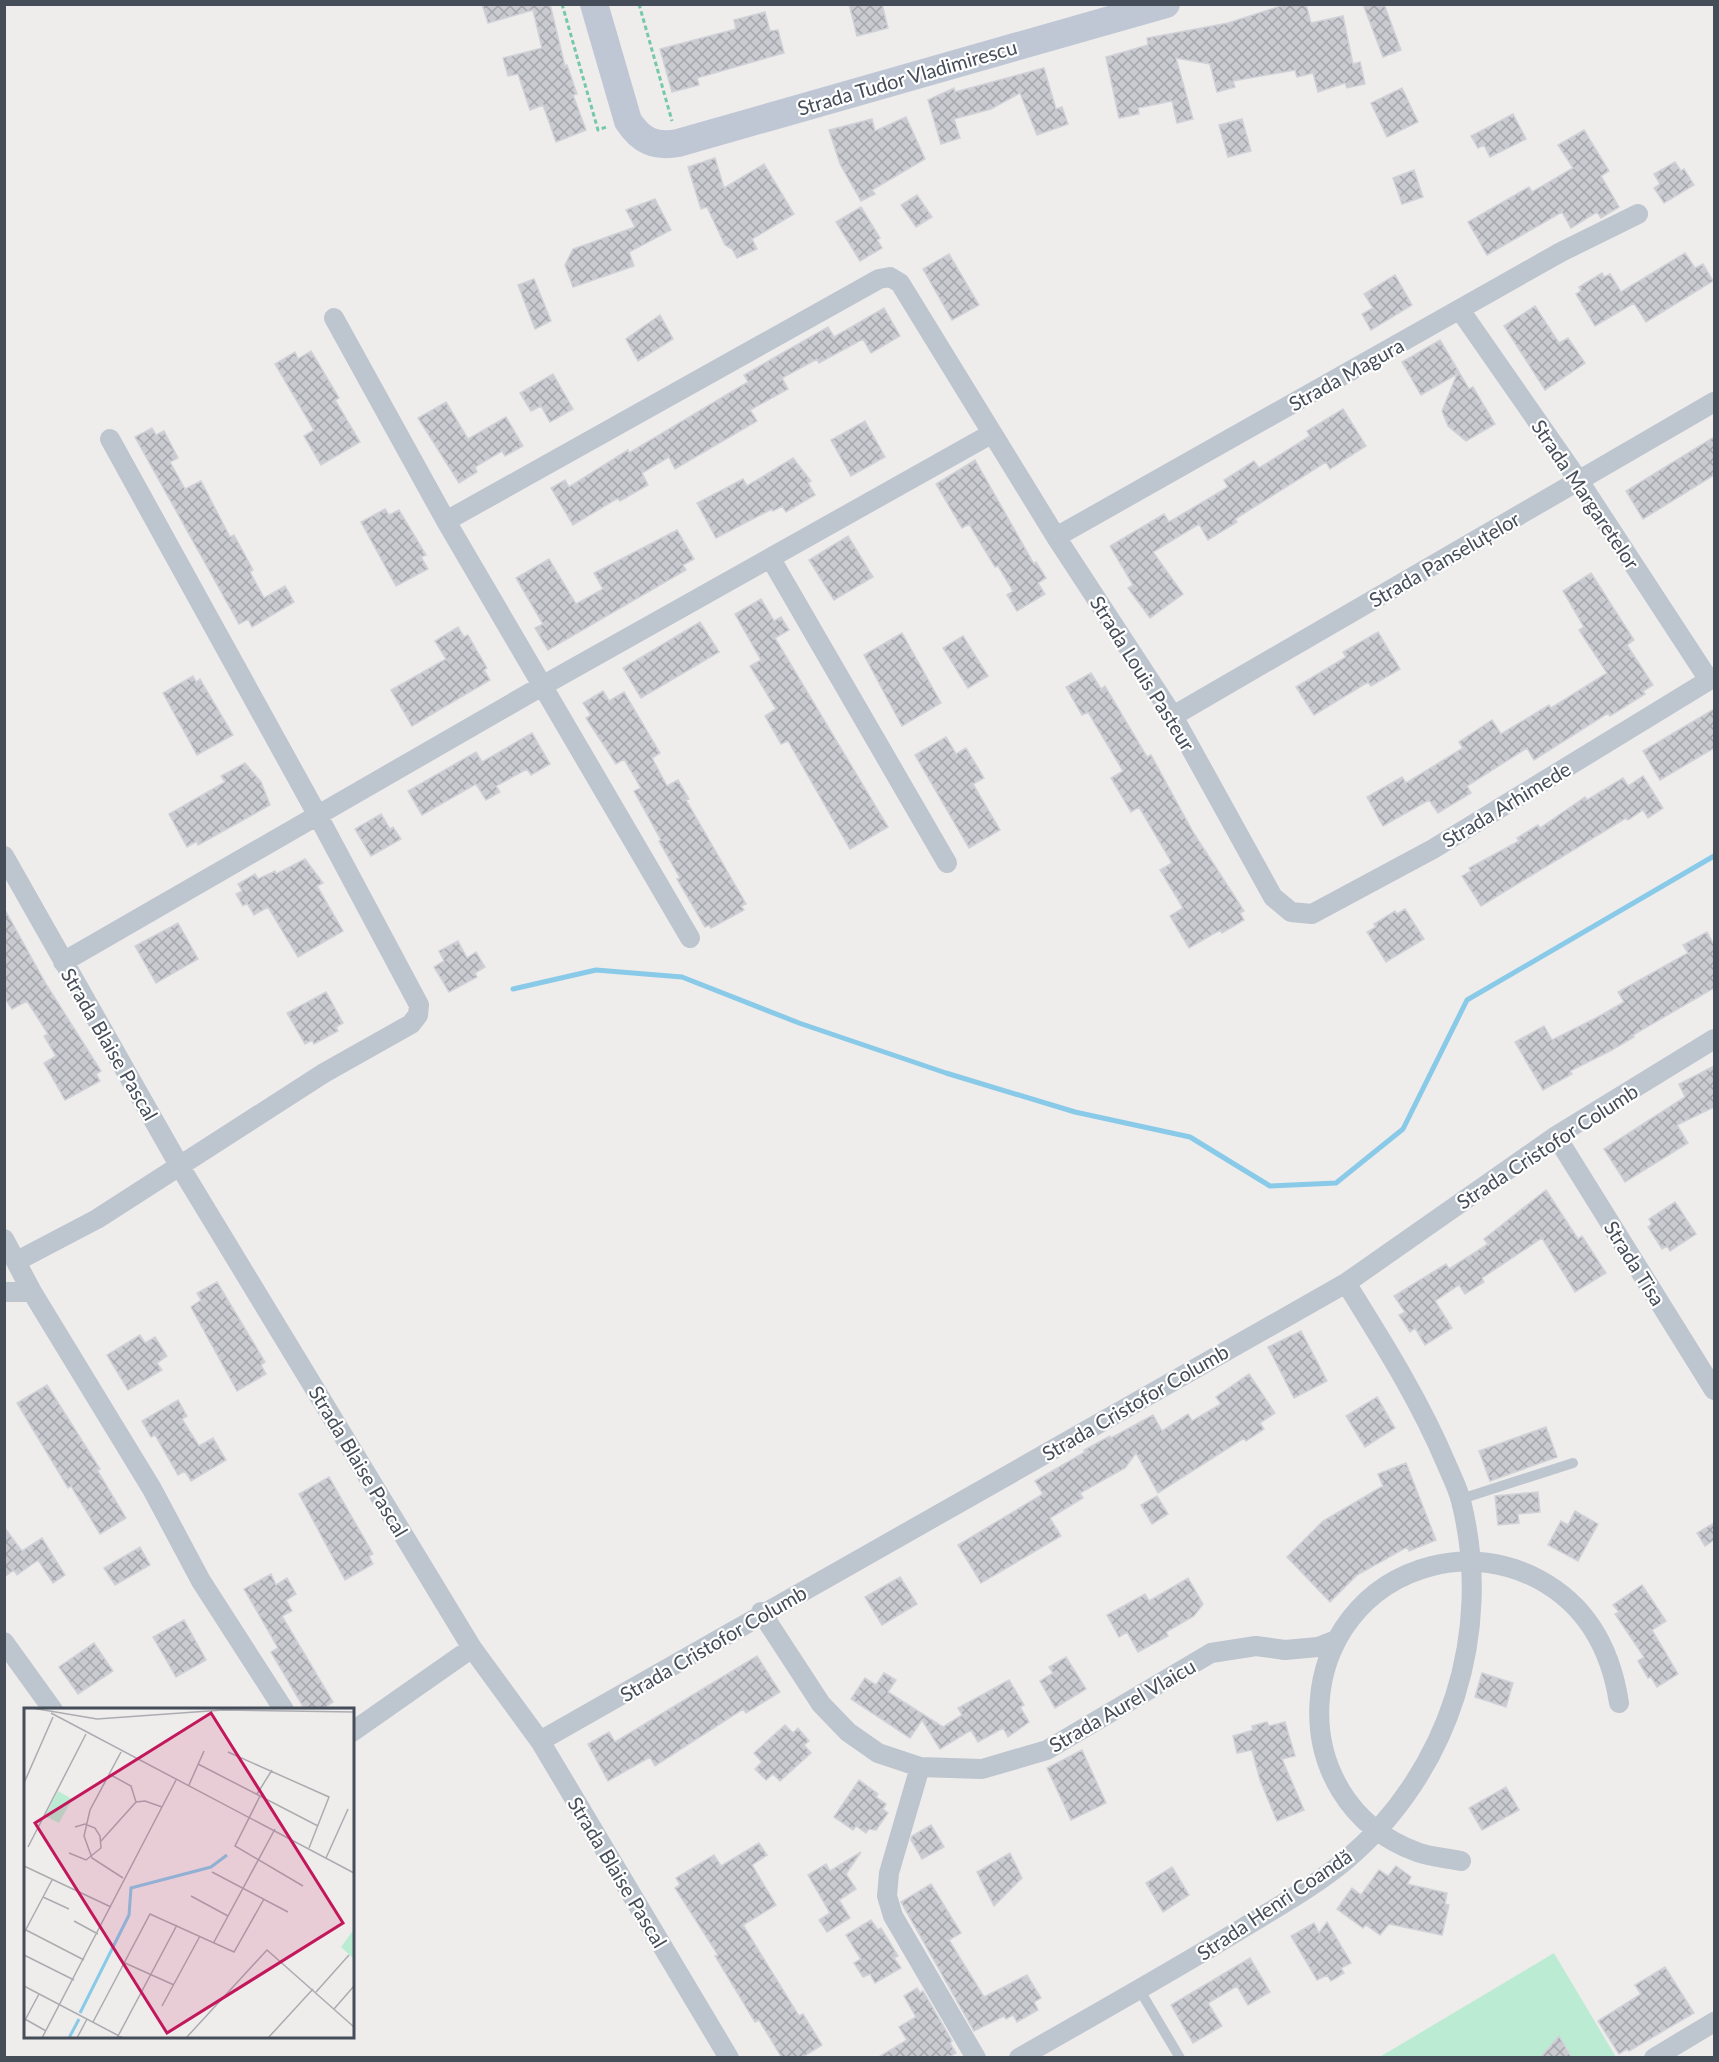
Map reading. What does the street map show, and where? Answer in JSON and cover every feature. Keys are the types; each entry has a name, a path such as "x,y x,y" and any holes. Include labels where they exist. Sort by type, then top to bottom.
{"street":[{"path":"594,4 628,121"},
{"name":"Strada Tudor Vladimirescu","path":"628,121 635,132 648,142 662,146 678,143 1166,4"},
{"name":"Strada Magura","path":"1056,537 1561,252 1638,214"},
{"name":"Strada Louis Pasteur","path":"446,521 879,279 890,277 900,283 991,434 1173,716 1273,897 1291,912"},
{"name":"Strada Margaretelor","path":"1460,310 1712,679"},
{"path":"333,318 446,521 690,938"},
{"name":"Strada Panseluțelor","path":"1173,716 1714,402"},
{"path":"63,962 317,814 991,434"},
{"path":"17,1261 97,1219 324,1073 411,1024 418,1015 419,1005 317,814 110,439"},
{"path":"771,559 947,862"},
{"name":"Strada Arhimede","path":"1291,912 1312,914 1433,849 1712,679"},
{"name":"Strada Blaise Pascal","path":"4,856 179,1165 472,1648 540,1741 729,2058"},
{"name":"Strada Cristofor Columb","path":"540,1741 1346,1283 1556,1136 1714,1039"},
{"name":"Strada Tisa","path":"1556,1136 1714,1390"},
{"path":"4,1239 32,1292 152,1489 201,1581 283,1708"},
{"name":"Strada Henri Coandă","path":"1019,2058 1278,1907 1346,1860 1391,1814 1435,1750 1459,1686 1473,1623 1473,1561 1461,1499 1436,1439 1401,1372 1346,1283"},
{"path":"4,1292 32,1292"},
{"path":"1461,1861 1416,1852 1376,1830 1360,1816 1341,1791 1327,1762 1318,1721 1321,1679 1336,1640 1351,1617 1370,1597 1393,1581 1418,1570 1445,1563 1473,1561 1501,1565 1527,1573 1552,1586 1574,1604 1592,1625 1605,1649 1615,1676 1619,1703"},
{"name":"Strada Aurel Vlaicu","path":"762,1613 821,1704 848,1732 878,1754 920,1767 982,1769 1047,1750 1212,1653 1256,1646 1285,1650 1318,1647 1336,1640"},
{"path":"4,1642 51,1708"},
{"path":"354,1731 472,1648"},
{"path":"920,1767 889,1873 887,1896 893,1916 976,2058"},
{"path":"1654,2058 1714,2022"}],"lane":[{"path":"1461,1499 1573,1462"},
{"path":"1139,1989 1180,2058"}],"path":[{"path":"562,4 598,130 628,121"},
{"path":"639,4 678,143"}],"green space":[{"path":"1554,1953 1616,2057 1378,2058"}],"building":[{"path":"482,4 550,4 565,66 567,65 577,94 573,95 586,130 556,142 543,105 530,110 518,74 508,76 503,58 542,48 533,10 488,23"},
{"path":"849,4 882,4 888,28 857,36"},
{"path":"1287,4 1306,4 1311,23 1343,16 1353,64 1360,62 1365,84 1347,88 1345,83 1318,92 1313,73 1297,77 1295,70 1233,81 1235,87 1217,92 1210,64 1176,58 1193,119 1177,123 1172,101 1138,108 1139,114 1119,118 1106,57 1148,45 1147,38 1228,23"},
{"path":"1363,4 1384,4 1401,50 1383,57"},
{"path":"765,12 770,31 778,30 784,53 697,78 699,85 672,92 660,49 736,29 734,20"},
{"path":"1044,68 1056,109 1062,107 1068,124 1037,135 1020,93 991,109 954,119 960,138 941,144 928,100 954,88 955,92"},
{"path":"1402,88 1418,122 1387,137 1371,103"},
{"path":"1513,114 1526,139 1490,157 1484,145 1478,148 1471,136"},
{"path":"906,117 925,159 872,190 875,194 861,201 840,164 829,130 872,119 875,131"},
{"path":"1242,119 1251,151 1228,157 1219,125"},
{"path":"1584,130 1609,171 1601,176 1619,207 1601,218 1597,212 1571,228 1562,212 1487,255 1468,222 1529,187 1532,192 1573,168 1558,145"},
{"path":"715,158 724,188 764,164 794,214 752,239 757,249 737,258 732,249 725,245 707,207 701,209 688,167"},
{"path":"1675,162 1681,171 1684,169 1694,185 1664,203 1654,188 1660,184 1654,174"},
{"path":"1414,170 1423,197 1402,204 1393,178"},
{"path":"917,195 932,217 916,227 901,205"},
{"path":"655,199 671,230 629,252 634,266 573,287 565,265 573,249 635,227 626,210"},
{"path":"861,207 880,238 877,240 882,248 860,261 836,222"},
{"path":"1685,253 1695,268 1703,264 1713,281 1646,322 1634,303 1595,326 1576,294 1581,291 1579,287 1602,273 1604,277 1610,274 1621,292"},
{"path":"949,254 979,305 952,320 923,269"},
{"path":"1395,275 1412,305 1371,330 1362,314 1373,308 1364,294"},
{"path":"534,279 551,321 535,329 518,285"},
{"path":"1535,306 1559,343 1568,338 1585,363 1545,390 1504,326"},
{"path":"884,308 900,336 871,353 863,339 819,363 817,359 782,378 788,389 750,410 757,421 675,469 669,457 642,473 648,485 620,501 618,498 573,525 551,488 565,480 569,487 628,450 629,453 748,382 744,375 828,327 834,337"},
{"path":"660,315 673,339 638,361 626,339"},
{"path":"1440,340 1469,389 1473,387 1495,424 1466,441 1448,426 1442,411 1457,374 1421,395 1402,362"},
{"path":"311,351 339,398 335,400 360,442 321,465 304,436 314,430 275,364 295,352 298,359"},
{"path":"553,374 573,409 550,422 541,406 531,411 520,393"},
{"path":"446,402 468,439 506,417 523,446 505,456 502,451 475,467 477,472 459,483 418,418"},
{"path":"1343,409 1366,446 1330,469 1326,462 1235,519 1237,522 1208,540 1199,524 1153,552 1183,594 1150,618 1128,588 1133,585 1110,546 1164,514 1169,522 1228,487 1224,480 1254,461 1259,468 1310,436 1307,431"},
{"path":"865,421 885,457 851,476 831,440"},
{"path":"152,428 156,435 164,431 178,458 170,462 185,489 201,481 230,537 234,535 253,570 250,572 264,598 285,586 294,602 252,627 248,619 239,624 135,437"},
{"path":"1714,437 1714,475 1643,519 1626,491"},
{"path":"793,458 811,481 808,483 815,495 786,512 782,506 773,511 772,509 716,538 697,503 743,479 747,486"},
{"path":"975,460 1034,564 1036,562 1046,578 1038,583 1045,594 1017,611 1007,595 1013,591 998,566 995,567 969,524 962,528 936,484"},
{"path":"385,509 389,515 399,510 426,555 421,557 428,569 396,586 361,522"},
{"path":"677,530 694,559 683,565 686,570 548,650 535,628 543,624 516,578 549,559 576,604 603,589 594,573"},
{"path":"848,536 873,577 834,600 809,560"},
{"path":"1591,573 1634,640 1627,645 1653,685 1643,691 1645,694 1610,716 1608,713 1534,760 1527,748 1467,786 1471,793 1438,813 1429,800 1383,826 1367,797 1402,777 1406,783 1463,748 1459,742 1492,720 1501,734 1549,705 1551,708 1607,673 1579,630 1584,627 1563,591"},
{"path":"761,599 774,621 781,617 789,630 775,638 888,827 850,849 788,741 781,744 765,716 776,709 750,666 761,660 735,614"},
{"path":"700,622 719,652 641,698 623,668"},
{"path":"458,627 464,637 468,635 487,668 484,670 490,680 412,726 391,690 446,659 435,641"},
{"path":"1378,632 1400,669 1371,686 1368,682 1314,715 1296,687 1346,657 1343,652"},
{"path":"902,633 941,703 902,726 864,655"},
{"path":"963,636 988,676 968,688 943,648"},
{"path":"1091,673 1101,689 1105,686 1147,757 1151,755 1193,832 1244,911 1240,913 1244,920 1222,933 1220,930 1189,948 1170,916 1183,908 1160,870 1172,863 1139,807 1131,812 1111,778 1123,771 1088,712 1082,715 1066,687"},
{"path":"193,676 196,682 200,679 233,735 197,755 163,693"},
{"path":"603,691 609,701 624,692 660,753 652,758 667,786 678,780 689,799 686,800 746,904 741,906 744,910 711,928 709,925 705,927 677,879 680,878 634,791 641,788 624,759 616,764 586,718 591,715 583,703"},
{"path":"1714,709 1714,748 1660,780 1643,751"},
{"path":"532,733 550,764 531,775 527,769 496,786 500,792 486,800 476,784 422,815 408,791 476,752 482,762"},
{"path":"946,737 956,754 966,748 984,778 973,784 1000,830 969,848 915,755"},
{"path":"245,763 261,782 270,805 198,845 197,841 187,847 169,814 225,782 221,776"},
{"path":"1643,776 1663,808 1648,818 1643,810 1628,820 1626,818 1481,906 1462,876 1471,871 1469,868 1519,841 1517,838 1538,825 1540,828 1585,797 1587,800 1623,778 1628,786"},
{"path":"381,814 390,829 393,827 401,839 371,856 355,829"},
{"path":"305,859 323,883 317,886 343,931 298,957 268,907 254,915 247,903 243,906 236,894 242,891 238,884 255,874 258,879 275,871 276,874"},
{"path":"4,908 46,984 101,1071 96,1074 100,1081 65,1100 44,1063 56,1056 44,1036 48,1034 27,1001 12,1009 4,997"},
{"path":"1405,909 1424,939 1386,962 1367,932 1376,927 1374,924 1395,911 1397,914"},
{"path":"178,923 198,959 156,983 135,946"},
{"path":"1707,932 1714,945 1714,988 1633,1035 1634,1037 1612,1050 1570,1071 1572,1074 1543,1090 1515,1042 1544,1026 1552,1040 1624,1002 1618,992 1688,953 1683,945"},
{"path":"458,941 467,958 476,952 485,967 475,973 477,977 449,992 434,967 444,961 439,951"},
{"path":"326,992 343,1023 336,1027 338,1031 314,1044 312,1040 305,1044 287,1013"},
{"path":"1714,1066 1714,1107 1677,1125 1688,1143 1625,1182 1604,1149 1685,1097 1679,1084"},
{"path":"1546,1190 1578,1239 1582,1236 1606,1273 1575,1292 1542,1238 1482,1278 1484,1282 1465,1294 1459,1285 1435,1301 1452,1328 1425,1345 1415,1328 1410,1332 1399,1315 1405,1312 1394,1296 1446,1264 1449,1269 1488,1244 1484,1239"},
{"path":"1675,1202 1696,1234 1670,1251 1667,1246 1662,1249 1648,1227 1652,1224 1649,1219"},
{"path":"217,1282 265,1362 261,1365 266,1374 237,1391 191,1307 201,1300 197,1293"},
{"path":"1301,1331 1327,1381 1294,1398 1268,1347"},
{"path":"140,1335 145,1343 155,1337 167,1356 157,1363 162,1370 128,1390 107,1355"},
{"path":"1249,1374 1275,1413 1260,1423 1264,1429 1246,1441 1244,1438 1158,1493 1136,1453 1125,1468 1080,1493 1083,1498 1050,1518 1061,1536 981,1583 958,1545 1043,1494 1035,1481 1085,1452 1084,1450 1153,1415 1162,1431 1188,1414 1192,1421 1221,1404 1216,1397"},
{"path":"47,1385 100,1469 97,1470 126,1518 100,1534 71,1486 68,1488 17,1403"},
{"path":"1377,1397 1395,1428 1365,1447 1346,1416"},
{"path":"178,1400 187,1416 182,1419 199,1446 213,1438 226,1460 191,1481 185,1471 178,1475 155,1435 151,1437 142,1421"},
{"path":"1546,1427 1557,1457 1490,1481 1479,1451"},
{"path":"1406,1463 1436,1540 1409,1551 1407,1547 1357,1575 1330,1602 1287,1557 1323,1521 1383,1486 1378,1474"},
{"path":"329,1477 373,1554 369,1556 373,1564 345,1580 299,1494"},
{"path":"1538,1492 1540,1512 1518,1514 1519,1523 1498,1525 1495,1496"},
{"path":"1157,1496 1168,1514 1152,1524 1141,1505"},
{"path":"1575,1511 1598,1524 1578,1561 1548,1545 1561,1521 1568,1525"},
{"path":"1714,1523 1714,1540 1705,1546 1697,1533"},
{"path":"4,1527 22,1551 42,1538 65,1575 53,1583 38,1560 17,1575 14,1570 4,1577"},
{"path":"140,1547 150,1565 115,1585 104,1568"},
{"path":"271,1574 276,1585 287,1578 296,1594 286,1600 292,1611 282,1616 333,1702 324,1708 304,1708 271,1652 278,1648 244,1589"},
{"path":"900,1577 917,1604 882,1625 865,1597"},
{"path":"1188,1578 1203,1604 1194,1616 1166,1632 1168,1636 1138,1652 1127,1632 1119,1637 1107,1615 1145,1594 1149,1601"},
{"path":"1642,1585 1666,1621 1652,1630 1678,1674 1657,1687 1651,1677 1648,1678 1638,1661 1644,1657 1615,1614 1619,1612 1613,1605"},
{"path":"184,1620 206,1660 176,1677 153,1637"},
{"path":"94,1643 113,1671 78,1694 59,1667"},
{"path":"757,1656 780,1692 746,1713 743,1709 655,1766 650,1757 608,1781 588,1744 609,1732 615,1742"},
{"path":"1066,1657 1086,1689 1055,1708 1040,1681 1053,1673 1049,1667"},
{"path":"884,1673 896,1680 888,1692 943,1727 962,1715 958,1708 1009,1680 1024,1705 1020,1707 1029,1722 1008,1737 1003,1728 978,1742 971,1730 940,1749 922,1720 910,1738 851,1699 865,1678 876,1685"},
{"path":"1482,1673 1513,1683 1506,1707 1475,1697"},
{"path":"1267,1722 1269,1726 1285,1722 1295,1756 1282,1759 1304,1810 1277,1821 1260,1780 1252,1750 1237,1753 1233,1736 1253,1730 1252,1726"},
{"path":"785,1725 793,1733 798,1728 809,1741 804,1745 811,1753 780,1781 773,1774 766,1780 755,1769 762,1762 754,1753"},
{"path":"1082,1750 1106,1803 1071,1820 1047,1768"},
{"path":"859,1780 878,1794 876,1797 886,1804 883,1809 888,1813 876,1830 869,1829 866,1833 856,1826 853,1830 834,1817"},
{"path":"1506,1787 1519,1810 1482,1830 1469,1808"},
{"path":"931,1825 944,1847 922,1859 911,1840 912,1836"},
{"path":"759,1843 767,1855 752,1865 776,1905 743,1925 799,2016 803,2014 822,2045 801,2058 782,2058 759,2020 755,2022 715,1956 718,1955 675,1888 680,1885 676,1878 714,1855 721,1866"},
{"path":"861,1852 846,1874 856,1889 839,1900 850,1918 827,1932 819,1920 830,1913 808,1875 826,1864 830,1871"},
{"path":"1010,1853 1022,1878 994,1906 977,1872"},
{"path":"1396,1866 1411,1877 1407,1884 1447,1893 1445,1904 1449,1905 1442,1935 1389,1924 1380,1935 1366,1925 1363,1928 1337,1909 1352,1888 1361,1895 1379,1870 1388,1876"},
{"path":"1172,1867 1189,1895 1163,1912 1146,1883"},
{"path":"931,1884 961,1933 949,1940 984,1997 1027,1975 1041,1998 1034,2002 1038,2010 1017,2022 1013,2015 1006,2019 1004,2016 974,2031 901,1902"},
{"path":"871,1920 878,1930 881,1928 898,1956 894,1958 901,1968 875,1983 870,1974 863,1977 854,1963 861,1959 846,1935"},
{"path":"1327,1922 1351,1963 1341,1968 1344,1973 1331,1981 1327,1975 1317,1980 1291,1936 1314,1923 1319,1933"},
{"path":"1250,1958 1270,1992 1248,2005 1237,1986 1208,2003 1222,2026 1193,2043 1171,2005"},
{"path":"1665,1967 1694,2013 1629,2051 1627,2049 1619,2054 1598,2021 1641,1994 1635,1985"},
{"path":"917,1988 920,1993 923,1991 952,2041 950,2043 956,2053 948,2058 877,2058 907,2040 899,2027 916,2017 904,1996"},
{"path":"1559,2036 1572,2058 1540,2058"}],"waterway":[{"path":"513,989 596,970 682,977 799,1023 946,1073 1075,1112 1190,1137 1270,1186 1336,1183 1403,1129 1467,1000 1714,856"}]}
